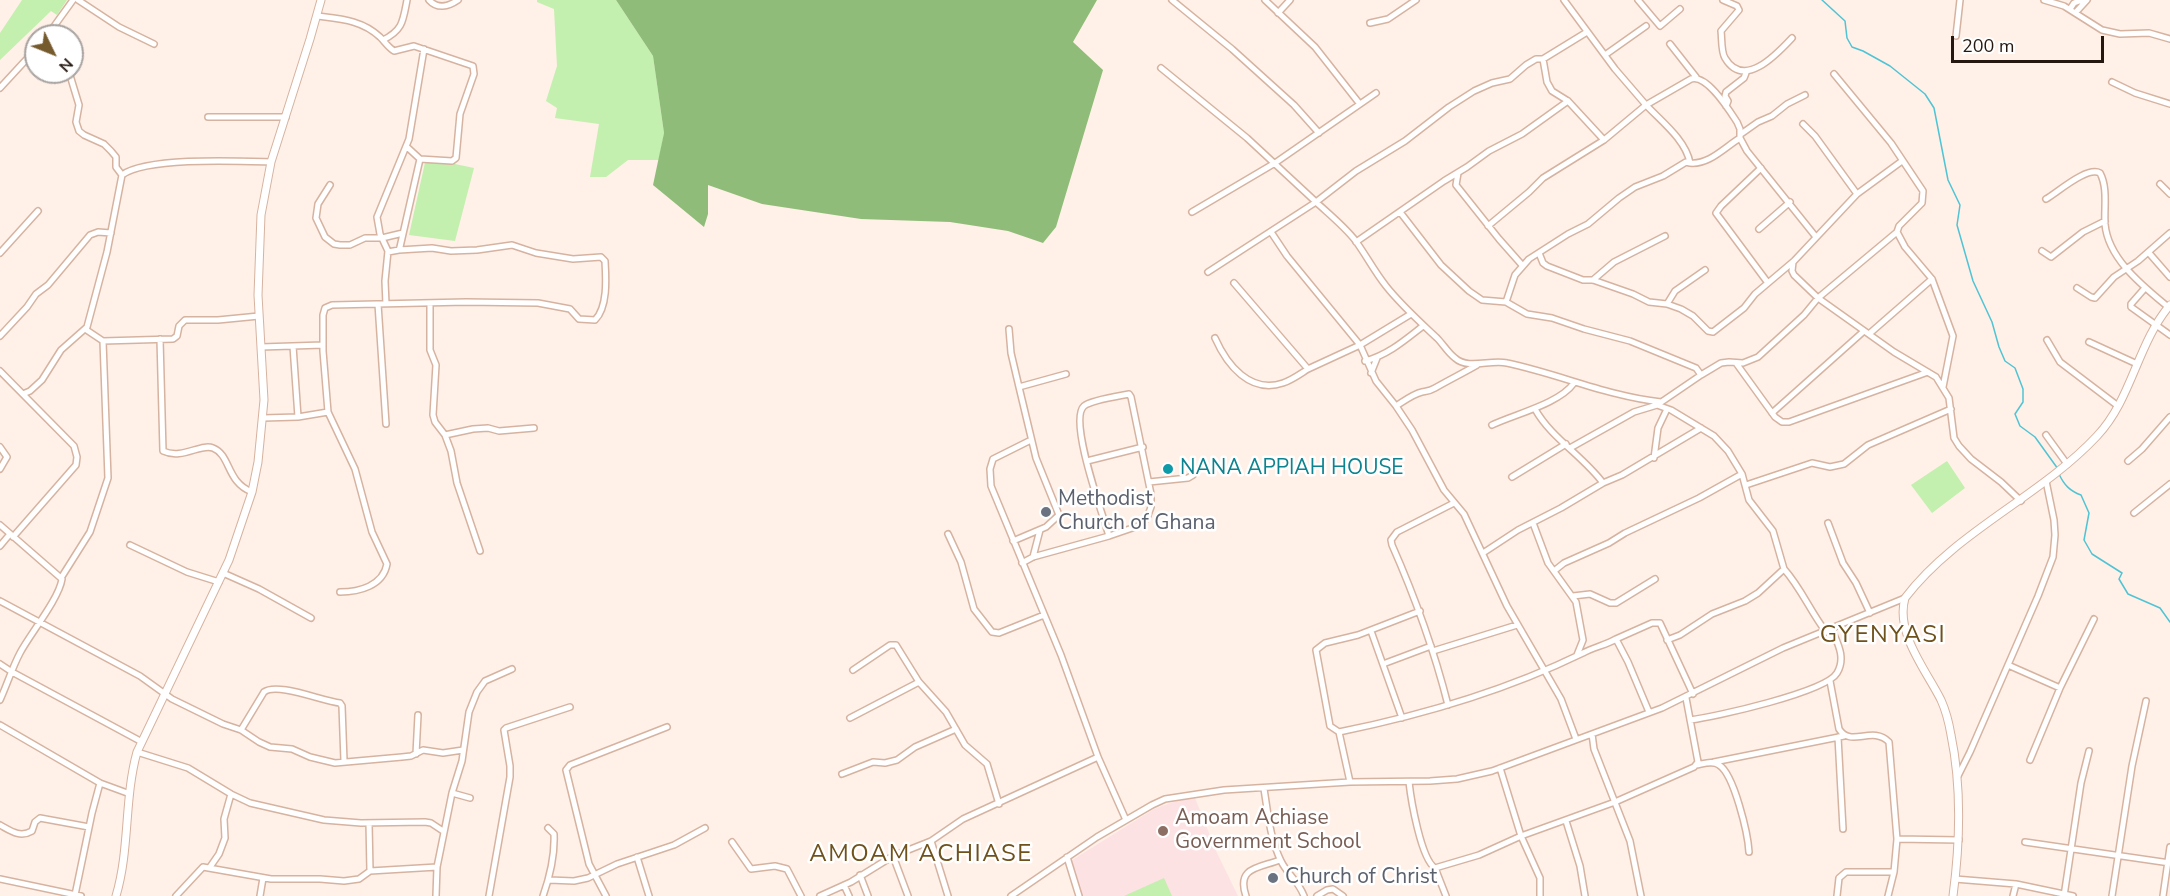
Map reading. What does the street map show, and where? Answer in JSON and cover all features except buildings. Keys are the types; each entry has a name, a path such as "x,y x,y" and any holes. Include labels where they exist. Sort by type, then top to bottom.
{"street":[{"path":"56,24 73,0"},
{"path":"78,0 119,27 154,44"},
{"path":"116,896 124,851 131,776 137,752 223,573 252,492 263,418 264,387 258,268 260,232 271,162 321,0"},
{"path":"383,40 400,28 406,0"},
{"path":"429,0 434,5 443,6 458,0"},
{"path":"1172,0 1232,49 1294,105 1319,132"},
{"path":"1264,0 1315,47 1359,103"},
{"path":"1278,13 1290,0"},
{"path":"1370,23 1388,19 1416,0"},
{"path":"1564,0 1605,55 1681,143 1688,153 1690,163"},
{"path":"1638,0 1660,26 1680,9"},
{"path":"1723,0 1737,6 1739,10 1721,31 1724,57 1734,68 1746,73"},
{"path":"1956,36 1960,0"},
{"path":"2044,0 2073,10 2102,30 2120,34 2149,33 2170,39"},
{"path":"2073,10 2074,3 2082,0"},
{"path":"2073,10 2087,0"},
{"path":"317,16 356,21 383,40 394,51 414,46 472,65 474,69 460,114 456,158 452,161 420,159 406,147"},
{"path":"1605,55 1646,26"},
{"path":"1208,272 1316,202 1356,171 1405,141 1474,91 1492,83 1510,79 1526,64 1543,58 1587,32"},
{"path":"1726,106 1728,101 1725,96 1726,92 1744,78 1746,73 1779,52 1792,38"},
{"path":"1670,44 1696,77 1710,86 1726,106 1761,168 1816,237"},
{"path":"386,304 385,282 388,252 377,222 378,212 406,147 424,49"},
{"path":"1543,58 1547,82 1552,91 1568,101 1604,140"},
{"path":"0,88 24,63"},
{"path":"1161,68 1275,163 1316,202 1356,242 1385,285 1455,359 1477,365"},
{"path":"1512,477 1634,412 1662,402 1721,363 1751,362 1804,315 1818,298 1897,232 1899,226 1919,207 1923,199 1923,191 1886,137 1834,74"},
{"path":"1488,226 1524,197 1543,178 1604,140 1646,105 1696,77"},
{"path":"2112,82 2135,93 2170,104"},
{"path":"22,394 35,387 61,350 85,330 97,294 122,175 116,167 116,158 111,151 104,144 79,131 76,122 79,105 73,84"},
{"path":"1192,212 1275,163 1376,93"},
{"path":"1506,302 1513,280 1522,265 1539,253 1588,224 1635,188 1664,176 1686,162 1697,164 1708,160 1758,122 1805,95"},
{"path":"1356,242 1489,151 1522,134 1568,101"},
{"path":"208,117 285,117"},
{"path":"1803,124 1815,136 1857,194"},
{"path":"399,250 420,159"},
{"path":"1539,253 1543,263 1547,266 1583,280 1593,280 1633,294 1648,302 1667,304 1693,316 1708,331 1713,332 1744,308 1794,261 1857,194 1902,161"},
{"path":"122,175 132,169 156,163 271,162"},
{"path":"1761,168 1716,213 1768,283"},
{"path":"1011,896 1067,857 1152,804 1181,795 1224,790 1350,782 1409,782 1456,778 1500,768 1686,698 1783,648 1905,598 1944,558 2062,469 2099,434 2118,406 2155,326 2169,306 2145,288 2127,268 2111,243 2106,232 2104,184 2100,173 2097,171 2085,174 2046,199"},
{"path":"1456,185 1458,173"},
{"path":"1444,181 1456,185 1522,265"},
{"path":"2160,184 2170,194"},
{"path":"330,185 318,204 316,218 330,241 345,245 365,238 381,238 403,233"},
{"path":"1759,229 1790,202"},
{"path":"0,253 38,211"},
{"path":"1400,212 1441,265 1473,294 1485,301 1506,302 1527,314 1552,318 1652,349 1696,368 1701,375"},
{"path":"2042,251 2051,257 2083,232 2105,221"},
{"path":"0,336 36,294 48,285 90,235 98,232 111,233"},
{"path":"1271,232 1287,256 1360,345 1371,373 1412,430 1444,490 1464,514 1517,625 1561,699 1576,739"},
{"path":"1897,232 1905,247 1932,279 1953,336 1944,387"},
{"path":"2077,288 2095,298 2114,277 2149,253 2170,233"},
{"path":"1593,280 1614,262 1665,236"},
{"path":"340,592 365,589 384,572 387,564 372,532 355,469 328,412 323,345 325,308 332,305 546,303 570,309 579,319 595,320 600,314 603,302 605,261 601,258 573,259 515,245 477,250 428,248 388,252"},
{"path":"2149,253 2170,277"},
{"path":"1794,261 1792,271 1794,275 1818,298 1894,352 1936,377 1944,387 1951,409 1954,438 1959,446 2021,501"},
{"path":"1667,304 1675,291 1705,270"},
{"path":"1772,413 1932,279"},
{"path":"1234,283 1308,369"},
{"path":"2145,288 2131,305 2155,326 2170,335"},
{"path":"430,303 430,350 436,364 433,415 435,422 445,435 457,483 480,551"},
{"path":"378,304 386,424"},
{"path":"1215,338 1222,355 1252,382 1259,385 1282,383 1360,345 1411,314"},
{"path":"85,330 103,341 176,338 179,326 185,320 260,316"},
{"path":"1365,361 1377,358 1423,326"},
{"path":"1009,329 1011,353 1030,440 1041,475 1059,514 1051,524 1041,530 1013,540"},
{"path":"160,339 164,452 189,453 204,446 214,448 226,462 234,479 252,492"},
{"path":"2047,340 2058,360 2118,406"},
{"path":"0,700 20,652 61,585 61,578 90,532 108,478 103,341"},
{"path":"2089,342 2137,364"},
{"path":"294,345 298,417"},
{"path":"261,347 323,345"},
{"path":"1371,373 1377,358"},
{"path":"1396,406 1477,365 1492,361 1502,362 1553,374 1574,383 1637,399 1662,402 1722,444 1742,474 1749,500 1773,531 1784,569 1798,585 1813,615 1829,631 1842,658 1838,673 1819,687 1780,699 1690,720"},
{"path":"1736,363 1779,421 1789,422 1928,372"},
{"path":"0,371 74,446 77,459 76,465 0,546"},
{"path":"1020,387 1066,374"},
{"path":"1492,425 1515,414 1535,409 1566,392 1574,383"},
{"path":"1022,563 1033,557 1109,536 1141,525 1147,518 1152,504 1143,447 1131,395 1116,396 1089,403 1083,407 1079,417 1080,433 1087,461 1109,536"},
{"path":"1662,402 1669,409"},
{"path":"1535,409 1546,425 1603,483"},
{"path":"1654,458 1658,428 1669,409"},
{"path":"1746,485 1812,463 1830,467 1844,464 1868,445 1951,409"},
{"path":"263,418 298,417 328,412"},
{"path":"2128,461 2142,449 2170,417"},
{"path":"445,435 473,429 488,428 499,431 534,429"},
{"path":"1483,553 1518,530 1654,458 1701,428"},
{"path":"2046,435 2062,469"},
{"path":"1030,440 996,457 991,463 991,486 1044,615 1098,757 1126,820"},
{"path":"0,447 7,458 0,469"},
{"path":"1087,461 1143,447"},
{"path":"1554,571 1564,563 1694,501 1742,474"},
{"path":"1149,482 1188,478 1193,475"},
{"path":"1957,777 2008,665 2053,557 2054,520 2046,481"},
{"path":"2134,513 2170,484"},
{"path":"1448,705 1420,611 1391,540 1397,532 1454,503"},
{"path":"1828,523 1843,563 1857,583 1870,613"},
{"path":"1533,524 1543,554 1574,596 1583,640 1577,656"},
{"path":"0,525 61,578"},
{"path":"1033,557 1041,530"},
{"path":"948,534 961,562 974,609 992,632 999,633 1044,615"},
{"path":"130,545 187,572 219,582"},
{"path":"1667,640 1712,614 1746,601 1784,569"},
{"path":"223,573 259,589 311,618"},
{"path":"1574,596 1590,594 1610,603 1616,603 1655,579"},
{"path":"1905,598 1904,626 1910,643 1945,710 1951,735 1957,777 1959,840 1953,896"},
{"path":"0,601 120,665 172,699 223,724 241,730 270,747 287,748 335,763 402,757 423,750 443,753 463,750"},
{"path":"1420,611 1371,631 1325,643 1316,650 1330,726 1340,732 1448,705 1544,671 1652,623 1660,623 1693,694"},
{"path":"2030,760 2060,688 2094,619"},
{"path":"1383,664 1517,625"},
{"path":"1371,631 1402,718"},
{"path":"1616,639 1629,662 1649,712"},
{"path":"1583,640 1593,648"},
{"path":"854,670 894,644 896,645 919,682 943,707 965,745 987,764 999,804"},
{"path":"0,664 142,742"},
{"path":"2008,665 2060,688"},
{"path":"436,896 437,867 443,831 462,761 469,712 481,685 491,676 512,669"},
{"path":"1830,681 1841,736 1843,829"},
{"path":"850,718 919,682"},
{"path":"241,730 268,689 282,689 327,702 340,703 344,761"},
{"path":"1686,698 1698,757 1696,765"},
{"path":"2112,896 2132,766 2146,700"},
{"path":"489,896 510,777 504,730 570,707"},
{"path":"416,754 418,715"},
{"path":"0,725 100,783 130,794"},
{"path":"606,896 595,875 581,835 567,767 667,727"},
{"path":"842,774 873,762 885,763 897,760 915,747 956,729"},
{"path":"1340,732 1350,782"},
{"path":"1592,734 1594,749 1630,841 1641,896"},
{"path":"1435,868 1479,855 1521,836 1615,802 1696,765 1841,736 1848,738 1875,734 1883,736 1889,742 1897,839 1894,872 1888,896"},
{"path":"2064,895 2081,783 2089,750"},
{"path":"137,752 188,768 250,803 314,818 369,823 425,822 443,831"},
{"path":"824,895 893,856 931,841 963,819 1098,757"},
{"path":"1714,762 1720,765 1731,780 1747,836 1749,852"},
{"path":"1500,768 1521,836 1540,878 1540,896"},
{"path":"1409,782 1427,861 1435,868 1446,896"},
{"path":"0,879 78,896 89,827 100,783"},
{"path":"1264,789 1270,828 1280,860 1300,884 1304,896"},
{"path":"452,793 470,798"},
{"path":"210,867 219,854 225,838 224,819 231,794"},
{"path":"0,825 24,835 32,831 35,822 40,818 89,827"},
{"path":"1566,821 1580,866 1585,896"},
{"path":"369,823 370,871"},
{"path":"543,896 549,880 554,849 554,834 548,828"},
{"path":"549,880 579,880 595,875 617,864 674,845 705,828"},
{"path":"1897,839 1959,840"},
{"path":"931,841 948,896"},
{"path":"732,842 751,869 775,866 787,869 801,896"},
{"path":"2025,842 2169,862"},
{"path":"2163,896 2170,847"},
{"path":"893,856 908,896"},
{"path":"637,857 649,896"},
{"path":"1067,857 1078,896"},
{"path":"1246,896 1242,878 1248,872 1280,860"},
{"path":"176,896 202,868 210,867 263,878 344,881 359,879 370,871 401,871 437,867"},
{"path":"1837,896 1839,878 1846,872 1894,872"},
{"path":"860,875 868,896"},
{"path":"260,896 263,878"},
{"path":"1955,879 2016,884 2073,896"},
{"path":"2013,896 2016,884"},
{"path":"844,885 849,896"},
{"path":"1317,896 1333,889 1343,896"}],"shaded area":[{"name":"Amoam Achiase Government School","path":"1195,798 1217,853 1238,896 1081,896 1069,862 1154,809 1179,800"}],"green space":[{"path":"22,0 67,0 57,15 51,11 37,24 24,24 24,37 0,60 0,33"},
{"path":"537,0 616,0 653,56 664,133 659,160 628,160 606,177 590,177 599,124 555,118 557,108 546,101 557,66 554,9"},
{"path":"616,0 1097,0 1073,42 1103,70 1056,227 1043,243 1008,231 950,222 861,219 762,204 708,185 708,214 704,227 653,185 664,133 653,56"},
{"path":"426,158 474,168 455,241 409,235"},
{"path":"1947,461 1965,488 1932,513 1911,485"},
{"path":"1164,878 1172,896 1124,896"}],"waterway":[{"path":"1822,0 1845,21 1847,38 1852,47 1890,66 1925,94 1934,108 1948,180 1960,205 1957,225 1973,281 1992,322 2005,361 2015,368 2023,389 2023,402 2015,414 2020,426 2035,437 2058,469"},
{"path":"2059,474 2068,487 2081,495 2089,513 2084,540 2092,554 2122,573 2119,579 2128,594 2160,608 2170,622"}],"place":[{"name":"NANA APPIAH HOUSE","path":"1168,469"},
{"name":"Methodist Church of Ghana","path":"1046,512"},
{"name":"Amoam Achiase Government School","path":"1163,831"},
{"name":"Church of Christ","path":"1273,878"}],"district":[{"name":"GYENYASI","path":"1883,636"},
{"name":"AMOAM ACHIASE","path":"921,855"}]}
